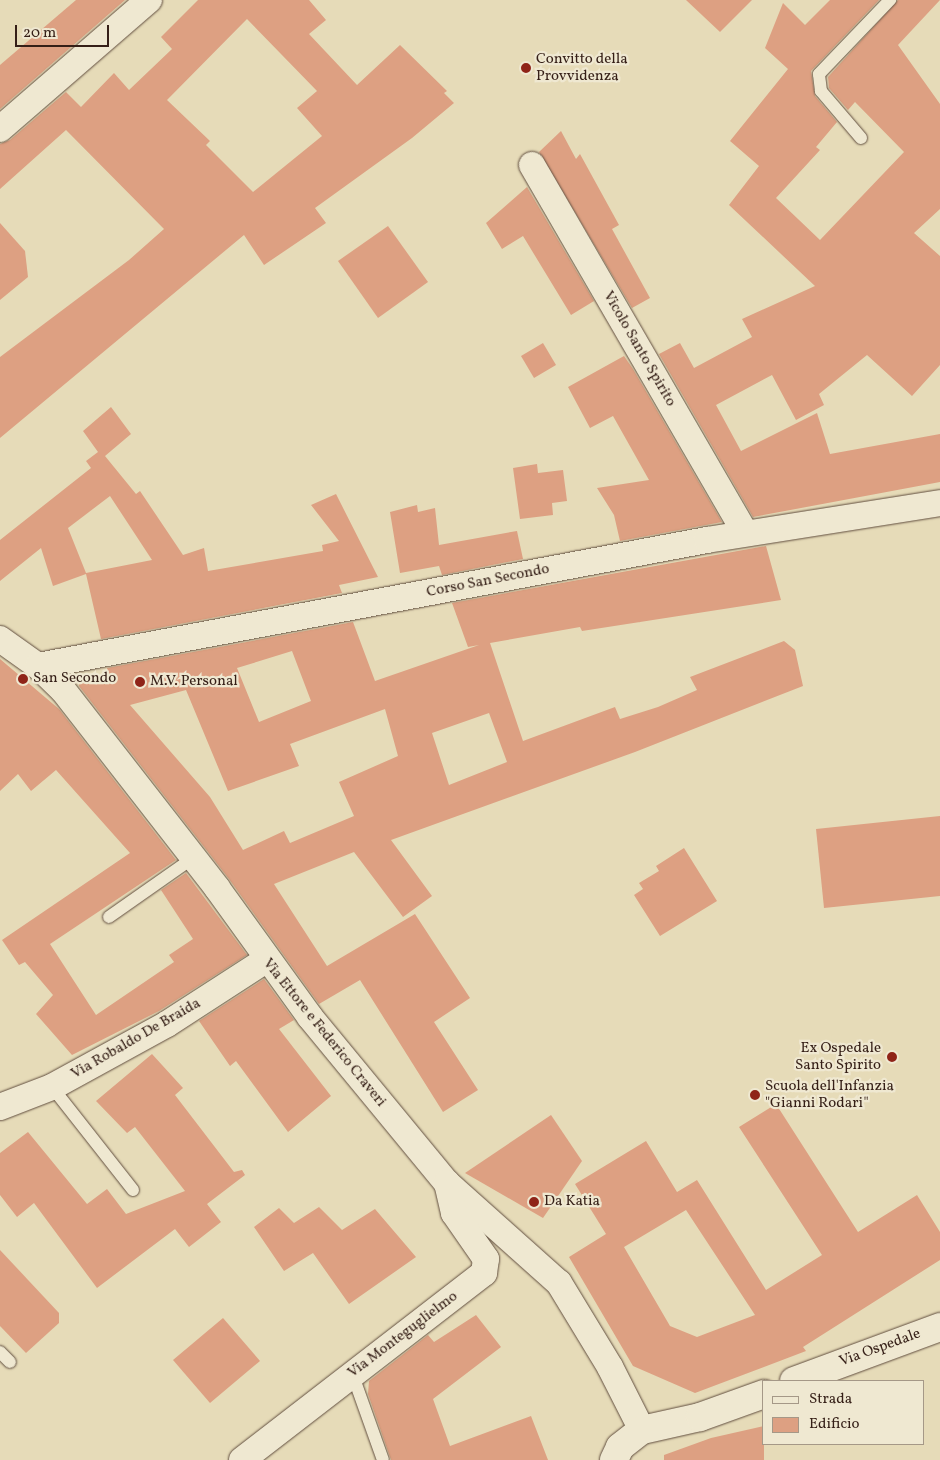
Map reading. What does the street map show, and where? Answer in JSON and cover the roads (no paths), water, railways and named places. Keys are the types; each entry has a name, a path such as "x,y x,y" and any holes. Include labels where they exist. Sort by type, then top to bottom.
{"street":[{"path":"0,129 149,0"},
{"name":"Vicolo Santo Spirito","path":"532,165 745,533"},
{"name":"Corso San Secondo","path":"38,666 745,533 940,503"},
{"name":"Via Ettore e Federico Craveri","path":"0,639 38,666 63,690 193,858 266,960 447,1184 559,1283 610,1368 642,1430"},
{"name":"Via Robaldo De Braida","path":"0,1107 52,1088 167,1024 266,960"},
{"name":"Via Monteguglielmo","path":"242,1460 352,1373 484,1273 486,1259 454,1213 447,1184"},
{"name":"Via Ospedale","path":"797,1380 940,1327"},
{"path":"614,1460 620,1447 642,1430 700,1417 762,1395"}],"lane":[{"path":"861,138 821,91 819,74 890,0"},
{"path":"109,917 193,858"},
{"path":"52,1088 133,1190"},
{"path":"0,1352 10,1362"},
{"path":"352,1373 383,1460"}],"place":[{"name":"Convitto della Provvidenza","path":"526,68"},
{"name":"San Secondo","path":"23,679"},
{"name":"M.V. Personal","path":"140,682"},
{"name":"Ex Ospedale Santo Spirito","path":"892,1057"},
{"name":"Scuola dell'Infanzia \"Gianni Rodari\"","path":"755,1095"},
{"name":"Da Katia","path":"534,1202"}]}
